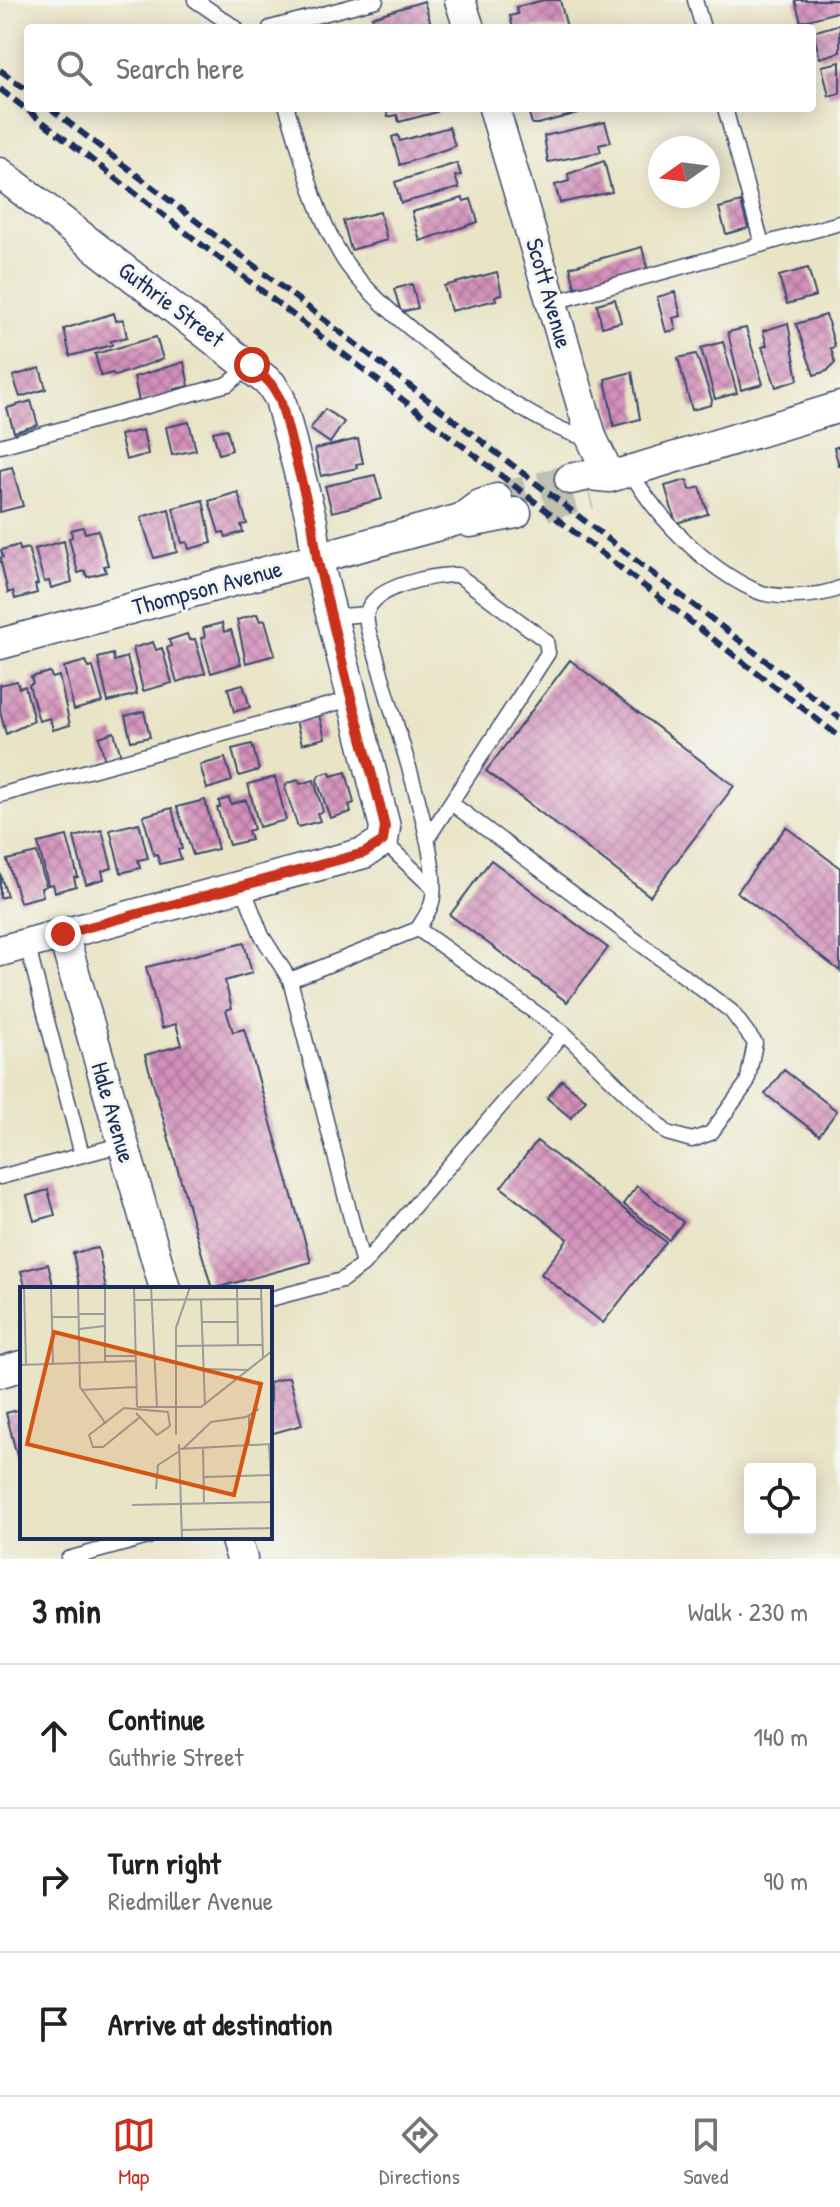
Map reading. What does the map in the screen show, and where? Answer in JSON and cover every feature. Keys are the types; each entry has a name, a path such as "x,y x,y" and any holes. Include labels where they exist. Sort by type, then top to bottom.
{"street":[{"path":"460,0 468,24"},
{"name":"Scott Avenue","path":"495,112 554,302 592,439 600,480"},
{"name":"Guthrie Street","path":"0,173 252,365 271,384 280,399 312,522 331,617 380,805 385,827 383,841"},
{"path":"600,480 840,407"},
{"name":"Thompson Avenue","path":"0,644 461,519 480,523 507,506"},
{"path":"13,947 364,853 383,841"},
{"name":"Hale Avenue","path":"63,934 164,1287"},
{"path":"0,1372 20,1367"},
{"path":"236,1539 242,1559"}],"lane":[{"path":"195,0 230,24"},
{"path":"285,24 376,0"},
{"path":"695,0 702,24"},
{"path":"288,112 323,222 363,287 501,395 573,436 592,439"},
{"path":"726,112 762,244"},
{"path":"554,302 840,223"},
{"path":"0,445 228,384 241,378 252,365"},
{"path":"600,480 640,490 694,548 757,592 780,595 840,588"},
{"path":"290,980 418,929 432,901 427,839 366,614 371,603 396,586 443,574 458,575 546,641 548,653 427,839"},
{"path":"331,617 366,614"},
{"path":"0,795 350,692 382,677"},
{"path":"418,929 564,1033 667,1133 692,1140 711,1133 747,1083 755,1043 731,1011 451,803"},
{"path":"383,841 432,887"},
{"path":"242,885 262,936 290,980 363,1265"},
{"path":"13,947 82,1155"},
{"path":"272,1298 342,1280 363,1265 564,1033"},
{"path":"0,1177 124,1144"},
{"path":"68,1559 141,1539"}],"building":[{"path":"544,0 560,0 566,24 512,24 510,16 518,14 516,7"},
{"path":"795,0 840,0 840,11 801,22"},
{"path":"424,1 431,24 375,24 372,17"},
{"path":"840,24 840,52 820,58 816,31"},
{"path":"840,62 840,93 829,96 822,66"},
{"path":"387,112 437,112 399,122 397,115 388,117"},
{"path":"529,112 582,112 538,124 532,124"},
{"path":"605,122 611,142 599,145 601,152 548,162 544,136"},
{"path":"449,127 455,146 400,165 392,137 398,135 400,141"},
{"path":"604,161 612,192 560,203 555,185 569,181 568,174"},
{"path":"457,163 461,175 455,176 459,188 401,203 395,182"},
{"path":"463,198 464,201 471,199 478,222 420,241 412,212"},
{"path":"741,202 748,228 726,234 720,208"},
{"path":"380,212 387,240 351,250 343,221"},
{"path":"642,247 648,272 597,285 575,287 570,267"},
{"path":"808,268 816,296 787,304 779,276"},
{"path":"497,272 502,294 495,296 496,300 451,311 444,286"},
{"path":"412,284 418,308 401,312 394,289"},
{"path":"675,292 681,316 673,318 676,330 666,332 657,297"},
{"path":"615,299 621,322 602,327 597,304"},
{"path":"114,313 116,321 123,319 127,337 111,341 112,345 70,356 64,329"},
{"path":"826,315 835,347 831,348 835,363 827,371 814,375 796,324"},
{"path":"788,323 798,380 776,387 762,347 767,345 763,331"},
{"path":"746,328 763,384 741,390 728,332"},
{"path":"156,337 163,359 115,376 113,373 101,376 95,354"},
{"path":"723,342 737,393 715,399 701,348"},
{"path":"696,354 712,400 711,405 692,410 678,358"},
{"path":"184,362 189,386 174,389 175,394 139,402 134,377"},
{"path":"40,368 46,389 20,397 13,376"},
{"path":"632,372 640,419 614,426 605,379"},
{"path":"31,401 38,425 14,432 7,408"},
{"path":"325,409 344,422 330,443 310,429"},
{"path":"189,422 196,450 172,455 166,427"},
{"path":"227,429 232,450 219,454 213,432"},
{"path":"143,430 148,454 126,460 120,435"},
{"path":"358,439 363,463 356,464 357,468 321,476 315,449"},
{"path":"840,446 840,466 839,466 834,448"},
{"path":"12,467 23,506 0,512 0,470"},
{"path":"375,475 382,499 332,512 325,486"},
{"path":"687,480 690,490 700,487 708,514 676,523 665,486"},
{"path":"238,492 247,524 241,525 243,532 226,537 224,532 219,533 209,501"},
{"path":"203,500 212,543 189,549 187,542 182,543 173,508"},
{"path":"169,509 177,552 154,558 141,517"},
{"path":"83,527 85,533 98,530 108,565 104,566 106,572 87,577 85,571 78,573 69,538 72,537 71,530"},
{"path":"64,541 72,582 51,588 49,581 44,582 35,549"},
{"path":"19,545 20,550 28,548 38,584 35,585 37,593 15,599 13,591 8,593 0,558 3,557 1,550"},
{"path":"257,614 260,621 265,620 275,655 246,663 237,620"},
{"path":"222,623 224,632 231,630 241,664 211,673 201,638 205,637 203,628"},
{"path":"187,634 189,640 195,639 205,673 177,682 167,648 171,646 169,640"},
{"path":"153,642 156,650 162,648 172,683 143,691 133,648"},
{"path":"113,654 114,661 127,657 137,694 108,702 98,658"},
{"path":"570,660 734,786 650,896 486,771"},
{"path":"86,661 89,668 93,667 103,702 74,710 64,667"},
{"path":"50,672 52,678 59,676 70,725 53,730 50,718 39,721 29,685 33,683 31,677"},
{"path":"17,681 19,688 25,686 34,721 6,734 0,711 0,685"},
{"path":"243,684 250,707 234,712 228,688"},
{"path":"144,711 150,737 131,741 125,716"},
{"path":"319,715 325,738 302,744 296,721"},
{"path":"114,732 121,756 105,761 99,737"},
{"path":"252,744 259,770 239,776 232,749"},
{"path":"225,758 232,781 207,789 200,765"},
{"path":"330,772 331,776 346,772 354,803 349,805 351,812 330,818 317,780 319,775"},
{"path":"275,777 286,820 259,827 248,784"},
{"path":"299,780 300,784 314,780 323,812 317,813 320,821 298,827 285,788 287,783"},
{"path":"229,798 231,804 246,800 254,829 248,831 251,840 229,845 217,808 220,807 219,801"},
{"path":"205,800 218,849 193,855 177,807"},
{"path":"172,808 182,849 178,850 181,859 160,864 157,854 154,855 143,816"},
{"path":"139,823 148,858 138,860 140,868 121,873 110,830"},
{"path":"786,827 840,868 840,971 737,892"},
{"path":"102,830 112,868 102,871 104,879 86,884 74,837"},
{"path":"67,836 78,877 74,878 76,886 55,892 53,884 48,885 38,843"},
{"path":"37,853 46,886 41,888 43,896 20,902 7,860"},
{"path":"491,860 608,948 567,1002 450,915"},
{"path":"0,873 7,896 0,898"},
{"path":"244,943 252,973 225,981 232,1008 226,1010 233,1032 244,1029 311,1262 211,1287 145,1055 182,1045 176,1024 162,1028 146,967"},
{"path":"784,1070 837,1111 819,1135 765,1094"},
{"path":"562,1080 586,1100 571,1118 547,1098"},
{"path":"537,1141 666,1242 603,1323 541,1274 568,1239 501,1187"},
{"path":"637,1186 683,1222 669,1240 623,1204"},
{"path":"48,1190 55,1215 34,1221 27,1196"},
{"path":"98,1248 106,1287 80,1287 73,1253"},
{"path":"48,1264 54,1287 25,1287 21,1271"},
{"path":"289,1377 302,1425 272,1433 272,1381"},
{"path":"20,1410 20,1455 17,1456 6,1413"}],"tunnel":[{"path":"497,499 570,479"},
{"path":"545,506 590,494"}],"railway":[{"path":"0,70 24,88"},
{"path":"0,89 24,108"},
{"path":"30,112 840,737"},
{"path":"55,112 840,718"}],"route":[{"path":"63,934 364,853 383,841 385,827 380,805 348,686 317,558 312,522 280,399 271,384 252,365"}]}
